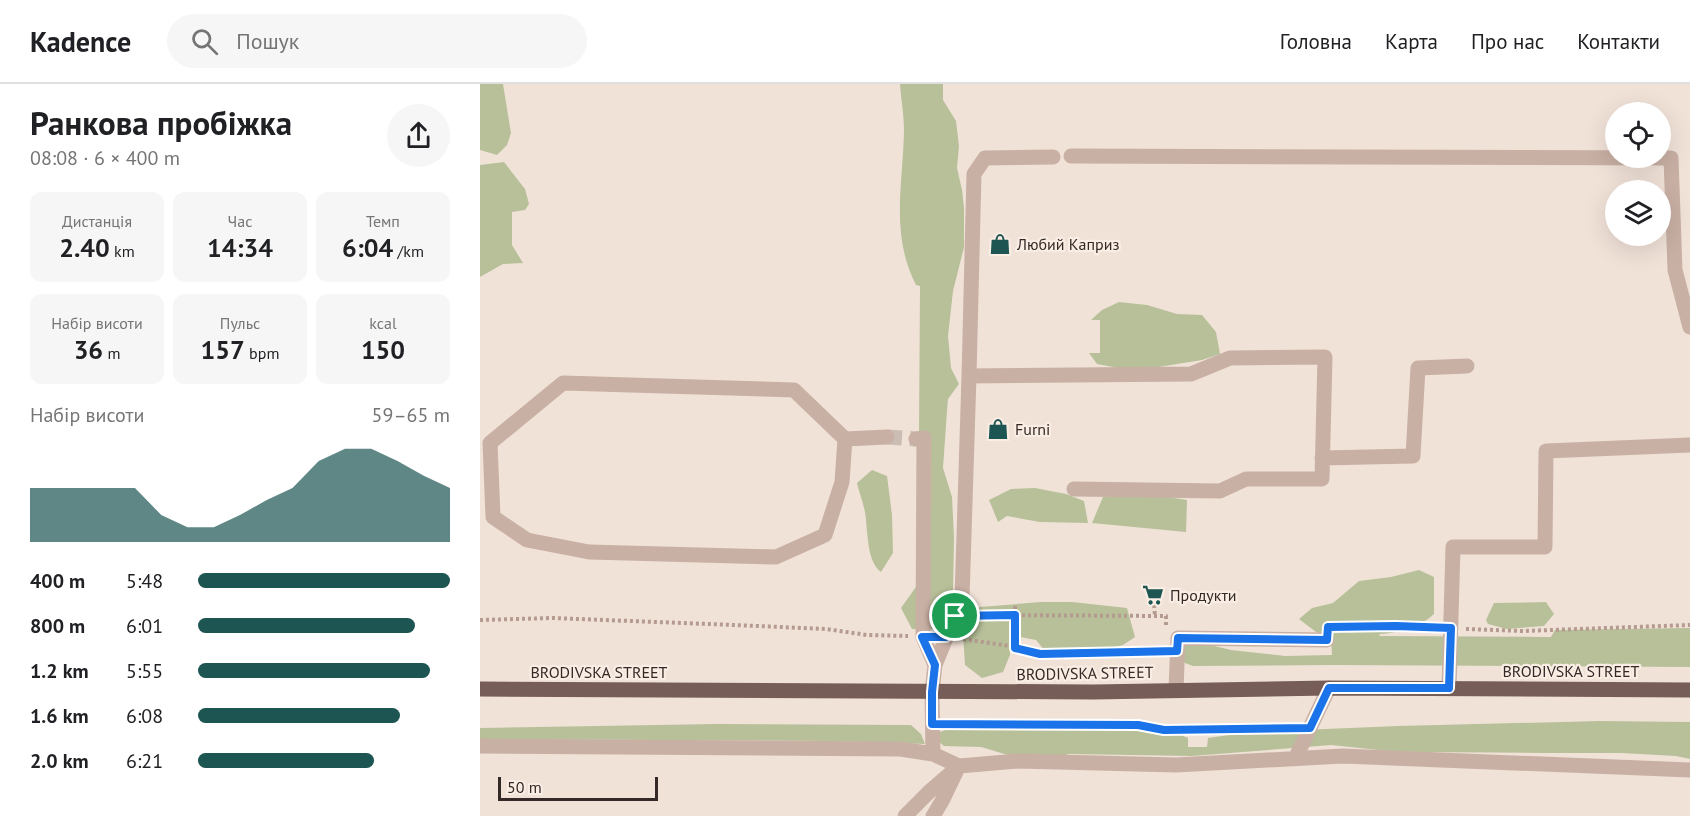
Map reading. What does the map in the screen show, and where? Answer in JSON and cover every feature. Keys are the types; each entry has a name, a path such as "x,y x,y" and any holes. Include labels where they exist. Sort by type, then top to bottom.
{"main road":[{"name":"BRODIVSKA STREET","path":"480,689 932,692 1329,688 1690,690"}],"street":[{"path":"1071,156 1671,158 1675,270 1690,327"},
{"path":"933,754 932,692 935,665 962,599 974,174 985,158 1053,157"},
{"path":"969,376 1191,374 1230,358 1324,357 1322,479 1246,479 1220,491 1074,489"},
{"path":"1322,458 1413,456 1418,368 1467,366"},
{"path":"845,439 842,483 825,535 776,557 589,552 527,540 493,517 490,443 563,382 794,390 845,439 886,437"},
{"path":"916,439 924,438 922,637 935,665"},
{"path":"1449,688 1453,547 1545,547 1546,451 1690,445"},
{"path":"1176,690 1178,638 1327,640"},
{"path":"1295,759 1329,688"},
{"path":"480,746 900,749 933,754 959,766 1018,761 1176,765 1343,756 1690,770"},
{"path":"905,816 928,792 959,766"},
{"path":"933,816 959,766"}],"path":[{"path":"1154,605 1155,616"},
{"path":"1015,606 1015,648"},
{"path":"955,616 1166,616 1166,632"},
{"path":"480,620 553,618 826,629 922,637"},
{"path":"1327,640 1328,627 1396,626 1523,630 1690,625"},
{"path":"946,637 1040,654 1177,651"},
{"path":"932,724 1138,725 1164,730 1310,728"}],"green space":[{"path":"480,84 503,84 511,133 507,145 497,155 480,150"},
{"path":"900,84 943,84 943,100 956,121 959,146 957,168 964,208 964,247 953,291 948,336 951,368 959,384 948,399 943,468 952,497 953,592 941,625 930,630 912,629 901,608 918,584 920,286 916,285 908,266 901,228 904,119"},
{"path":"504,162 525,189 529,204 525,210 512,212 512,245 523,263 503,264 480,277 480,165"},
{"path":"1119,302 1147,305 1177,314 1202,315 1216,332 1220,354 1202,360 1134,371 1097,364 1089,353 1100,353 1100,320 1091,320 1102,310"},
{"path":"872,470 887,476 892,515 893,553 881,572 876,567 870,553 865,512 857,483"},
{"path":"1035,488 1066,494 1084,501 1088,523 1040,522 1007,516 998,522 989,500 1011,489"},
{"path":"1103,497 1168,497 1187,500 1186,532 1092,523"},
{"path":"1419,570 1434,577 1434,614 1416,626 1379,636 1551,637 1555,630 1690,628 1690,667 1193,666 1178,658 1180,644 1206,644 1231,650 1285,656 1332,655 1331,636 1316,632 1299,619 1312,608 1333,603 1359,581 1391,577"},
{"path":"1072,602 1127,608 1135,637 1123,645 1067,655 1046,652 1036,640 1010,635 1010,655 1003,672 982,678 965,665 962,619 980,607"},
{"path":"1546,602 1554,614 1544,626 1507,629 1488,624 1486,620 1494,603"},
{"path":"1600,721 1690,722 1690,759 1621,753 1388,751 1331,745 1192,756 1008,755 981,747 944,746 938,741 937,734 945,730 970,727 1102,726 1166,729 1188,738 1188,747 1207,747 1208,738 1257,729 1301,730"},
{"path":"716,724 911,725 921,734 925,744 836,741 480,739 480,728"}],"tunnel":[{"path":"887,437 916,439"}],"place":[{"name":"Любий Каприз","path":"1000,244"},
{"name":"Furni","path":"998,429"},
{"name":"Продукти","path":"1153,595"}],"route":[{"path":"1015,615 1015,648 1040,654 1177,651 1178,638 1327,640 1328,627 1451,628 1449,688 1329,688 1310,728 1164,730 1138,725 932,724 935,665 922,637 946,637 955,616 1015,615"}]}
